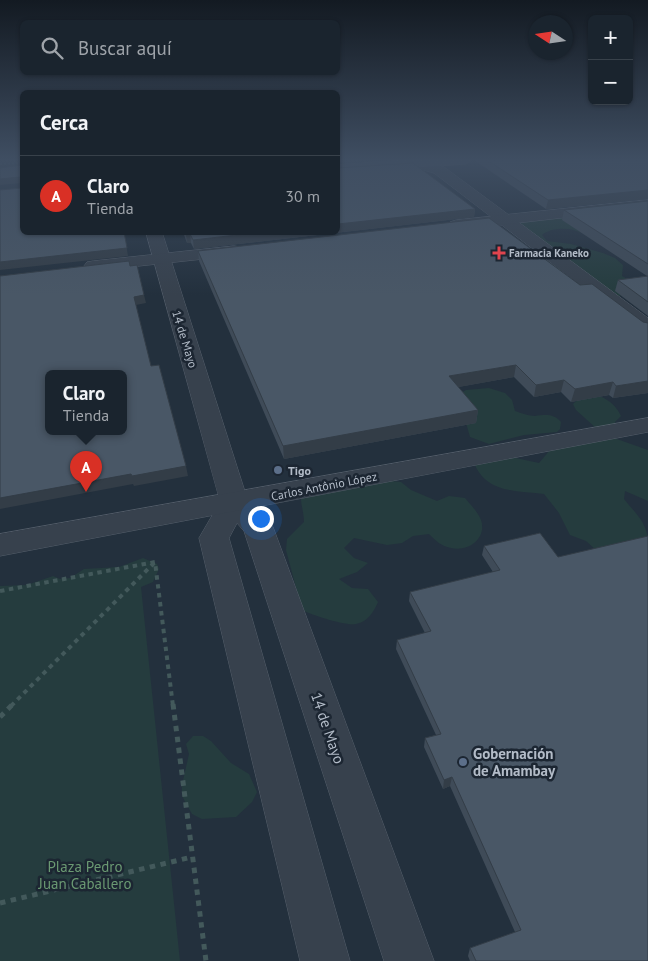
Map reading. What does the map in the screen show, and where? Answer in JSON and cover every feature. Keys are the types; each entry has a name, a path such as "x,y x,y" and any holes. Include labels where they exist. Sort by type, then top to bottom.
{"street":[{"path":"487,205 648,328"},
{"path":"436,228 640,205"},
{"name":"14 de Mayo","path":"155,235 234,502 258,527 409,961"},
{"path":"76,268 249,249"},
{"name":"Carlos Antônio López","path":"0,545 648,425"},
{"path":"234,502 214,538 325,961"}],"path":[{"path":"0,591 155,562"},
{"path":"0,717 155,562"},
{"path":"155,562 206,961"},
{"path":"0,903 192,857"}],"green space":[{"path":"556,212 581,233 567,229 550,230 542,235 547,241 571,244 615,258 623,265 622,276 634,283 633,291 619,296 610,296 582,289 566,273 556,271 536,258 530,245 513,222"},
{"path":"489,388 505,393 512,400 515,411 530,416 549,415 555,417 561,422 560,429 557,432 524,435 489,444 470,437 458,395 466,390"},
{"path":"587,391 603,398 615,407 621,416 615,422 616,426 597,429 576,410 573,404"},
{"path":"614,438 648,450 648,501 625,491 624,499 643,523 648,541 597,551 586,541 570,535 559,513 544,494 514,491 495,486 480,474 475,465 511,457 539,463 556,443"},
{"path":"371,479 401,482 411,490 437,501 449,496 465,498 481,520 482,527 479,538 470,546 458,549 441,545 429,534 413,536 402,543 387,545 354,538 344,548 354,558 368,563 357,572 339,579 352,588 368,589 378,602 367,619 360,623 351,624 329,620 302,610 286,550 287,539 304,522 301,493"},
{"name":"Plaza Pedro Juan Caballero","path":"143,558 157,564 159,569 153,582 141,587 180,961 0,961 0,586 27,585 53,576 60,579 70,578 84,569 119,567"},
{"path":"193,736 203,736 211,741 231,763 249,774 257,792 252,802 236,817 202,819 192,814 182,796 182,785 189,754 186,744"}],"building":[{"path":"0,205 20,205 20,235 125,235 127,248 0,262"},
{"path":"340,205 469,205 475,209 340,224"},
{"path":"612,205 648,205 648,264 564,210"},
{"path":"489,218 580,285 592,284 643,322 648,323 648,381 616,386 613,382 575,389 564,380 536,385 516,365 449,376 478,410 283,446 198,251"},
{"path":"190,235 237,235 193,240"},
{"path":"129,261 130,266 137,265 144,295 134,297 151,366 159,365 186,466 0,498 0,276"},
{"path":"648,276 648,302 618,280"},
{"path":"540,533 558,557 648,536 648,961 476,961 470,948 521,930 452,777 444,780 425,738 441,734 397,640 431,631 410,592 500,570 484,546"}],"place":[{"name":"Farmacia Kaneko","path":"499,253"},
{"name":"Tigo","path":"278,470"},
{"name":"Claro","path":"86,492"},
{"name":"Gobernación de Amambay","path":"463,762"}]}
